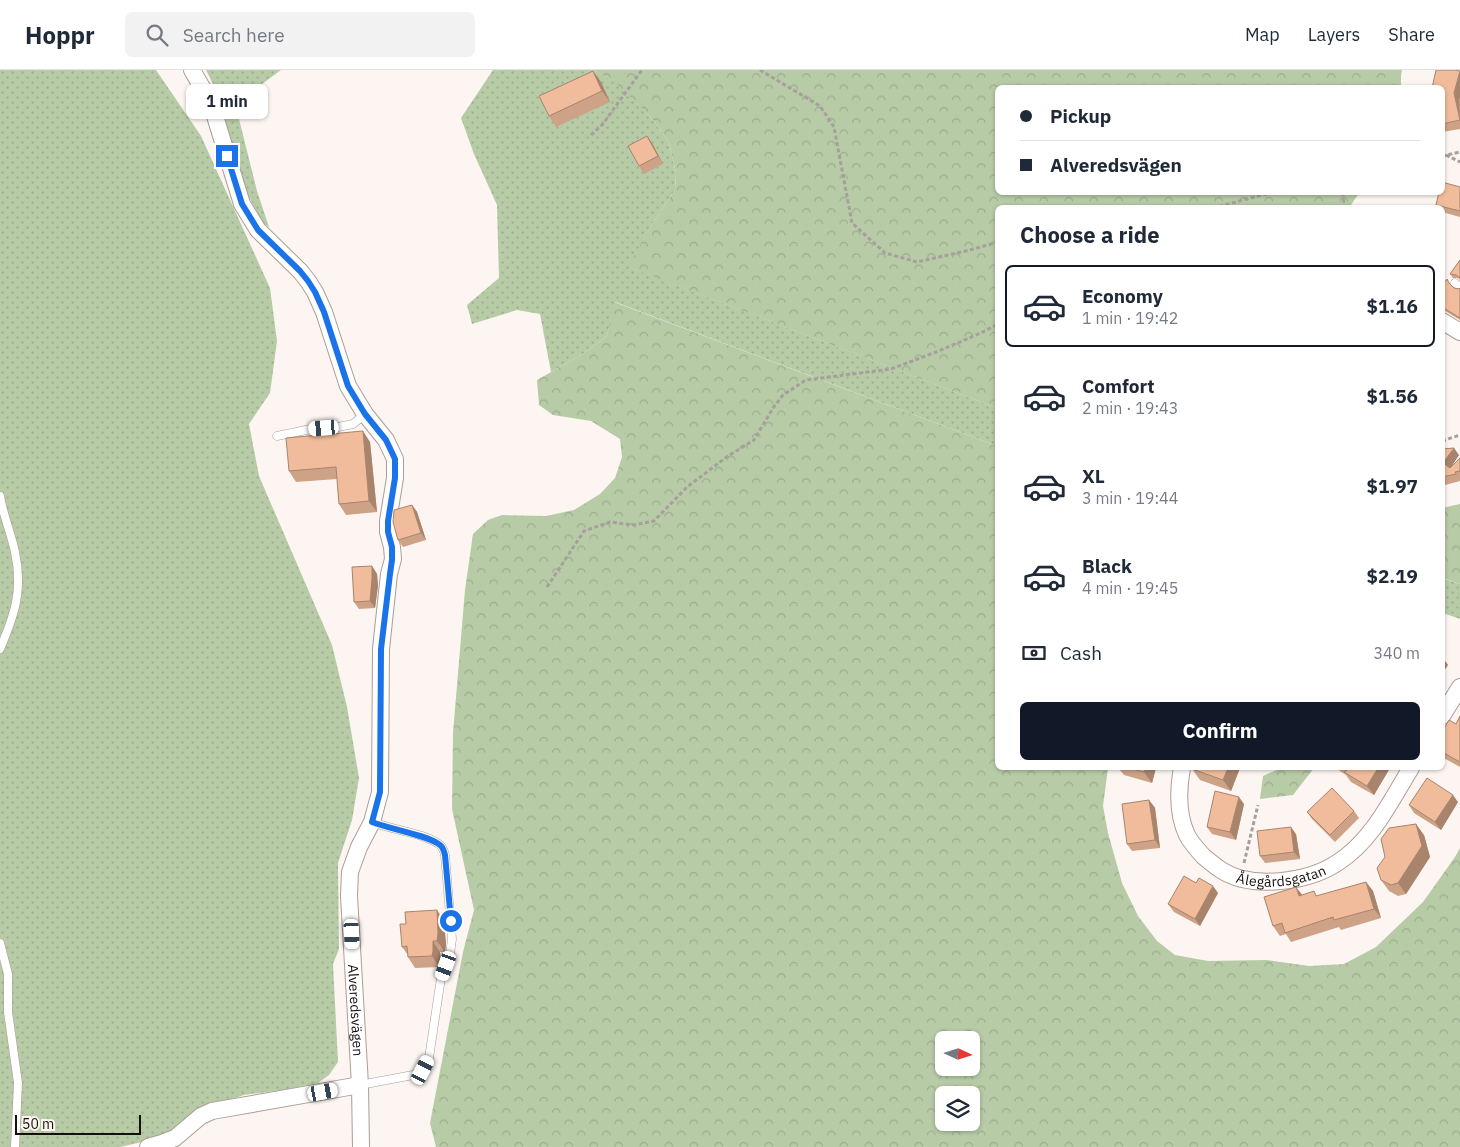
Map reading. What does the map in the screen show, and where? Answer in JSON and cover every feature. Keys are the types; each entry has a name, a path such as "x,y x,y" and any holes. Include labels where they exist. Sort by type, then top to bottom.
{"street":[{"name":"Alveredsvägen","path":"192,70 211,104 242,204 258,230 300,271 315,292 324,312 348,386 365,414 386,440 395,459 395,478 388,521 392,560 381,649 380,792 372,822 359,847 350,872 361,1147"},
{"path":"1445,323 1460,332"},
{"path":"1445,711 1460,687"},
{"name":"Ålegårdsgatan","path":"1182,770 1179,804 1182,822 1187,836 1196,849 1222,871 1240,878 1274,882 1297,880 1318,873 1337,863 1356,849 1381,818 1410,770"},
{"path":"148,1147 175,1138 200,1116 212,1111 360,1085"}],"lane":[{"path":"278,436 311,429 353,424 365,414"},
{"path":"0,496 15,552 18,577 17,602 0,649"},
{"path":"360,1085 414,1075 423,1070 428,1058 442,978 450,954 452,939 445,855 442,846 432,840 372,822"},
{"path":"0,943 8,974 8,1012 18,1084 15,1147"}],"path":[{"path":"591,135 602,125 642,70"},
{"path":"760,70 820,106 834,127 852,223 885,254 917,262 995,243"},
{"path":"1445,155 1460,152"},
{"path":"1445,155 1460,162"},
{"path":"1221,205 1258,195"},
{"path":"547,587 584,531 610,522 634,525 654,521 687,487 728,456 754,440 783,395 806,380 891,369 995,326"},
{"path":"1445,439 1460,435"},
{"path":"1240,878 1258,806"}],"green space":[{"path":"0,70 156,70 201,136 270,288 277,341 270,393 249,424 259,476 332,645 347,707 359,778 352,820 338,863 339,949 333,964 338,1062 329,1075 318,1083 244,1095 200,1110 168,1136 120,1147 0,1147"},
{"path":"206,70 281,70 246,96 239,119 257,191 269,227 263,223 247,193 217,92"},
{"path":"493,70 594,70 618,84 653,120 669,142 676,173 675,190 652,224 629,267 995,407 995,445 615,302 607,336 581,355 551,372 540,314 517,310 472,324 467,305 499,278 497,205 474,154 461,118"},
{"path":"594,70 1402,70 1401,85 995,85 995,195 1358,195 1351,205 995,205 995,407 628,267 652,224 675,190 676,173 669,142 653,120 618,85"},
{"path":"614,302 995,445 995,770 1108,770 1103,806 1108,833 1122,883 1138,916 1157,941 1175,955 1208,961 1266,960 1309,966 1344,964 1376,947 1423,902 1460,848 1460,1147 436,1147 430,1123 463,952 474,910 452,809 453,733 465,590 473,534 488,520 502,515 546,516 574,510 600,494 615,478 622,457 620,439 591,421 553,415 539,405 537,380 581,355 607,336"},
{"path":"1460,504 1460,584 1445,579 1445,507"},
{"path":"1445,579 1460,584 1460,619 1445,614"},
{"path":"1276,770 1312,770 1293,795 1260,799 1263,776"}],"building":[{"path":"1436,70 1460,71 1454,93 1460,120 1445,123 1445,85 1433,85"},
{"path":"593,71 602,91 549,116 539,96"},
{"path":"647,136 658,156 639,166 628,146"},
{"path":"1445,183 1460,187 1460,211 1445,207 1445,205 1436,205 1438,195 1445,195"},
{"path":"1460,260 1460,278 1450,274"},
{"path":"1447,279 1454,288 1460,288 1460,318 1445,309 1445,282"},
{"path":"363,431 369,501 339,504 336,467 289,471 286,438"},
{"path":"1454,448 1445,460 1445,449"},
{"path":"1460,458 1460,471 1455,472 1456,474 1445,476 1445,464 1450,468"},
{"path":"412,505 421,533 398,540 393,522 394,510"},
{"path":"372,566 370,601 354,602 352,567"},
{"path":"1460,716 1460,762 1445,754 1445,727 1449,720 1456,724"},
{"path":"1195,770 1227,770 1223,780"},
{"path":"1347,770 1377,770 1367,786 1344,772"},
{"path":"1427,778 1453,795 1435,822 1409,805"},
{"path":"1332,788 1354,811 1330,835 1307,812"},
{"path":"1215,791 1239,797 1230,832 1207,827"},
{"path":"1149,800 1155,840 1127,844 1122,804"},
{"path":"1416,824 1422,846 1398,883 1391,885 1381,880 1377,868 1385,857 1381,839 1389,828"},
{"path":"1291,827 1294,852 1260,856 1257,831"},
{"path":"1184,876 1196,883 1199,878 1213,886 1195,919 1168,904"},
{"path":"1366,882 1374,909 1334,920 1333,917 1285,933 1282,923 1273,926 1264,897 1296,887 1299,896 1314,891 1316,896"},
{"path":"437,910 438,933 437,941 433,941 432,956 408,957 407,946 402,947 400,924 406,924 405,912"}],"route":[{"path":"227,156 242,204 258,230 300,271 315,292 324,312 348,386 365,414 386,440 395,459 395,478 388,521 392,560 381,649 380,792 372,822 432,840 442,846 445,855 451,921"}]}
